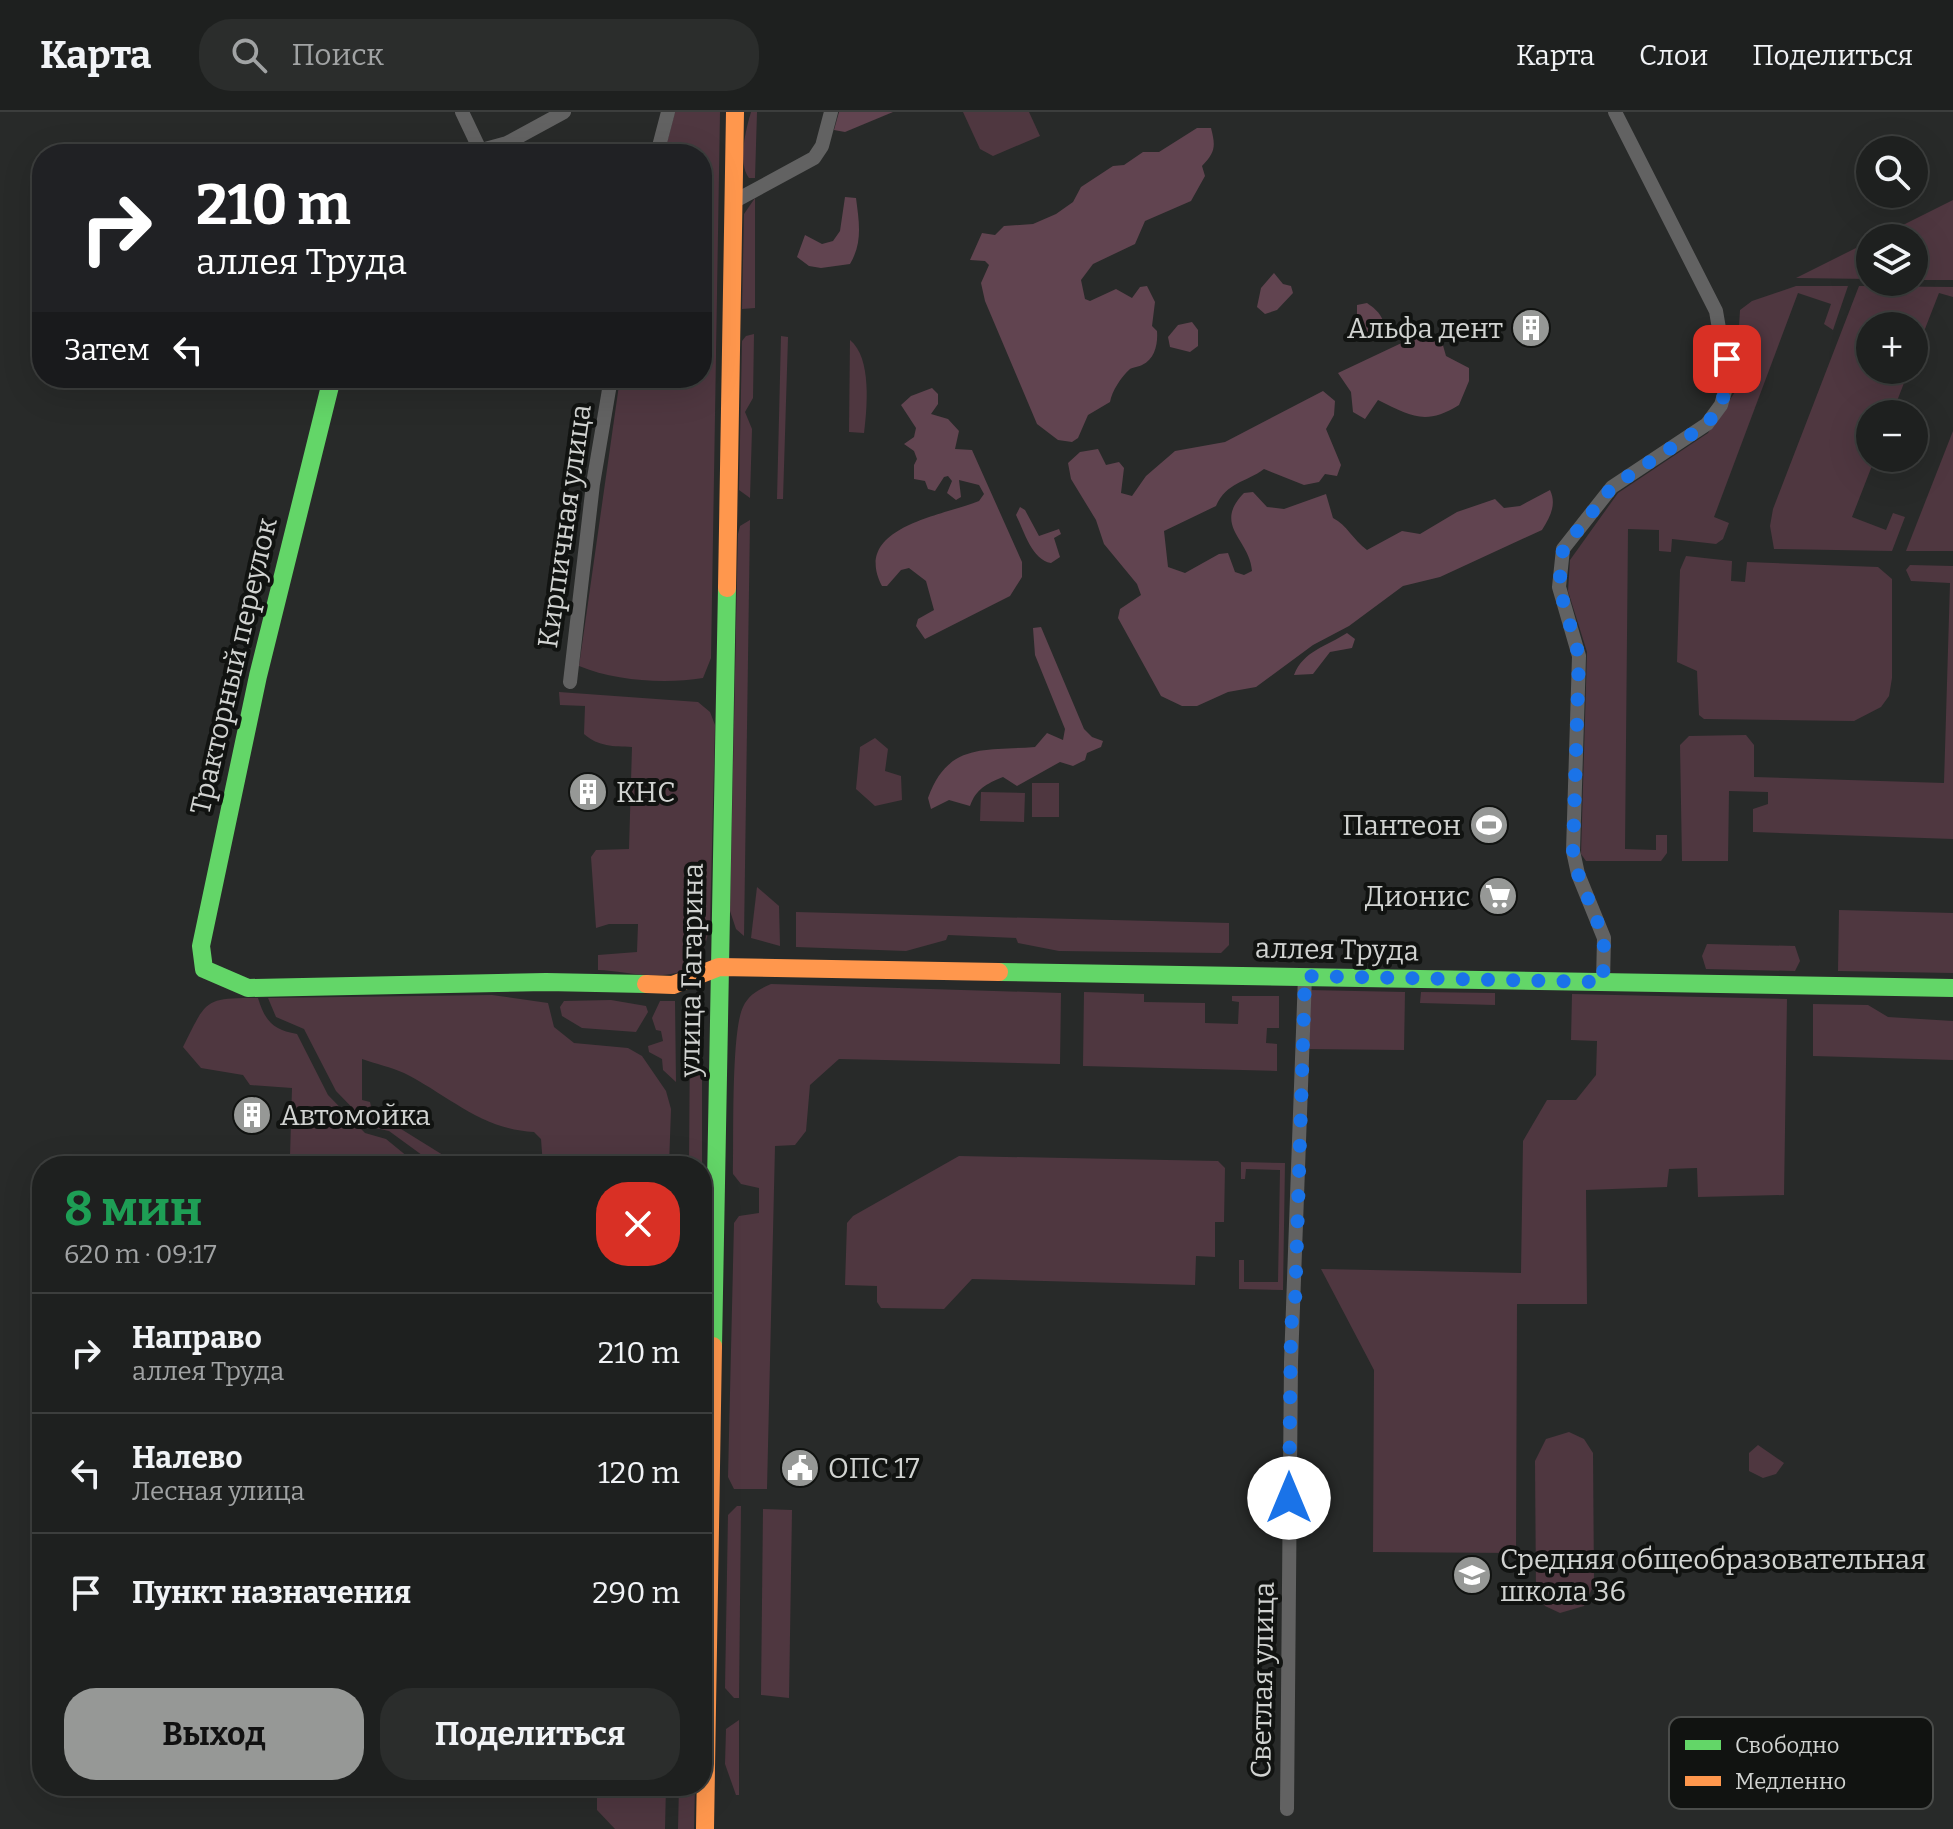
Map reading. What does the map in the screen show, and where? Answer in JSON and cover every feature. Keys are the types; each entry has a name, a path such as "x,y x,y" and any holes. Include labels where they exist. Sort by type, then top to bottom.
{"street":[{"path":"462,112 471,144"},
{"path":"504,144 564,112"},
{"path":"660,144 668,112"},
{"name":"улица Гагарина","path":"712,1398 735,112"},
{"path":"733,202 814,158 822,146 831,112"},
{"path":"1603,982 1604,938 1578,874 1573,851 1579,656 1559,587 1559,566 1563,549 1612,487 1707,424 1721,405 1728,381 1727,359 1716,311 1615,112"},
{"name":"Тракторный переулок","path":"330,388 225,820 201,946 204,969 248,988 546,982 673,985 719,967"},
{"name":"Кирпичная улица","path":"570,682 593,484 609,388"},
{"name":"аллея Труда","path":"719,967 1953,988"},
{"name":"Светлая улица","path":"1287,1809 1291,1338 1295,1306 1305,976"},
{"name":"улица Гагарина","path":"705,1829 706,1796"}],"shaded area":[{"path":"675,112 720,112 711,658 703,678 657,681 608,675 579,666 619,388 712,388 712,144 667,144"},
{"path":"751,112 757,112 755,178 749,178 744,164 744,146"},
{"path":"839,112 893,112 845,132 834,130"},
{"path":"963,112 1029,112 1040,136 993,156 980,149"},
{"path":"1197,128 1211,128 1214,145 1202,166 1205,176 1191,201 1145,221 1135,244 1093,264 1081,280 1085,299 1090,301 1116,289 1132,298 1140,287 1147,286 1155,302 1152,326 1157,331 1155,351 1150,359 1123,376 1110,402 1088,415 1078,438 1072,442 1058,440 1037,424 985,301 981,283 989,265 985,261 970,260 982,233 995,235 1004,226 1033,224 1056,214 1073,202 1081,187 1113,166 1124,165 1143,152 1159,152"},
{"path":"845,197 856,198 859,224 857,248 850,264 821,268 809,266 797,257 805,235 822,244 833,241 840,231"},
{"path":"755,198 755,308 742,309 744,214"},
{"path":"1953,200 1953,280 1928,280 1928,224 1905,224"},
{"path":"1856,248 1856,279 1796,278"},
{"path":"1274,273 1283,284 1291,286 1293,293 1277,310 1265,314 1257,307 1261,288"},
{"path":"1796,286 1848,286 1833,330 1824,324 1831,304 1798,293 1714,517 1729,523 1723,539 1716,544 1672,539 1671,552 1659,551 1659,530 1628,529 1625,849 1656,850 1656,835 1667,835 1667,853 1661,861 1586,861 1581,854 1587,652 1568,591 1570,560 1618,493 1708,433 1735,392 1740,310 1752,301"},
{"path":"1928,287 1953,287 1953,297 1939,293 1928,321 1928,312 1856,312 1856,384 1904,384 1897,400 1856,400 1856,472 1870,472 1852,517 1886,530 1893,513 1905,517 1892,551 1774,549 1770,526 1773,509 1856,294 1928,296"},
{"path":"1367,303 1381,316 1386,334 1368,337 1357,318 1357,305"},
{"path":"1192,322 1198,330 1198,346 1190,352 1170,347 1168,337 1178,325"},
{"path":"1427,331 1442,342 1446,356 1469,368 1469,381 1459,405 1427,417 1409,414 1378,400 1365,419 1353,412 1351,392 1338,373"},
{"path":"754,334 753,398 745,412 752,429 750,498 739,490 742,341"},
{"path":"781,336 788,337 783,499 777,499"},
{"path":"850,340 857,348 865,371 867,397 864,433 849,432"},
{"path":"932,388 938,394 938,404 931,414 948,419 959,431 955,449 972,450 1022,562 1022,577 1010,596 925,639 916,626 918,619 934,610 926,581 909,568 901,570 887,586 882,586 876,566 879,550 889,537 905,527 979,501 984,494 979,485 959,480 961,497 956,500 947,493 952,481 948,476 935,491 928,489 925,481 914,479 917,459 914,451 904,444 914,437 916,428 901,405 911,396"},
{"path":"1323,391 1335,401 1334,415 1326,429 1341,465 1337,476 1325,474 1319,482 1304,485 1264,469 1231,487 1216,506 1164,531 1168,567 1185,573 1219,554 1228,553 1235,572 1244,575 1252,571 1231,515 1244,493 1253,492 1267,507 1284,509 1326,494 1333,518 1367,550 1402,531 1420,534 1457,512 1495,499 1504,508 1520,506 1550,490 1553,506 1548,520 1542,530 1440,577 1403,586 1256,687 1228,692 1197,706 1182,706 1161,696 1118,618 1120,609 1141,595 1137,584 1104,544 1096,520 1071,479 1068,463 1080,452 1098,449 1106,465 1119,462 1124,468 1121,493 1132,496 1146,476 1175,451 1225,442"},
{"path":"1953,431 1953,551 1906,551"},
{"path":"1020,507 1025,510 1039,536 1059,529 1061,534 1054,538 1060,557 1051,563 1044,561 1034,551 1016,515"},
{"path":"750,520 744,936 736,929 730,911 738,534 740,526"},
{"path":"1686,556 1732,561 1731,581 1745,582 1747,562 1878,567 1892,579 1892,678 1889,696 1881,707 1854,721 1704,719 1699,715 1697,671 1677,662 1680,570"},
{"path":"1910,565 1953,566 1953,839 1753,832 1753,809 1768,804 1768,792 1729,791 1728,861 1682,861 1680,745 1689,736 1746,735 1754,745 1754,777 1944,783 1950,583 1911,581 1906,570"},
{"path":"1041,627 1084,729 1092,737 1103,741 1101,747 1087,753 1085,760 1073,766 1060,762 1017,786 1003,777 979,791 970,806 949,800 931,809 928,798 936,780 957,758 984,750 1035,747 1047,733 1063,740 1065,729 1035,655 1033,628"},
{"path":"1347,633 1355,639 1352,648 1330,652 1313,674 1294,675 1309,655"},
{"path":"559,692 698,702 710,712 715,725 710,927 700,957 680,972 653,975 598,970 598,955 637,952 638,924 609,924 596,928 591,857 596,850 629,849 632,747 606,745 584,734 585,706 560,705"},
{"path":"875,738 888,749 885,771 901,776 902,800 875,806 856,789 860,747"},
{"path":"1032,783 1059,783 1059,817 1032,817"},
{"path":"981,792 1025,793 1024,822 980,821"},
{"path":"757,887 779,906 780,946 751,938"},
{"path":"1839,910 1953,913 1953,973 1838,971"},
{"path":"796,912 1229,923 1229,945 1221,953 1059,951 1018,943 1016,938 948,935 946,940 906,951 796,947"},
{"path":"1707,944 1795,946 1800,961 1795,971 1706,969 1702,956"},
{"path":"771,984 1061,993 1060,1064 839,1059 810,1085 806,1131 795,1145 775,1146 767,1489 734,1489 728,1477 734,1223 739,1216 759,1213 759,1188 741,1184 733,1174 735,1062 739,1020 745,1002"},
{"path":"1307,990 1405,992 1404,1050 1306,1049"},
{"path":"1084,992 1144,994 1144,1002 1205,1003 1205,1023 1238,1024 1239,1002 1232,1001 1232,996 1279,996 1279,1028 1267,1028 1266,1043 1277,1044 1277,1071 1083,1066"},
{"path":"1421,992 1495,993 1495,1005 1420,1003"},
{"path":"1572,994 1787,999 1784,1195 1698,1197 1697,1168 1669,1169 1667,1187 1586,1190 1587,1304 1517,1304 1516,1553 1373,1552 1374,1370 1321,1269 1521,1273 1523,1141 1547,1100 1576,1100 1596,1075 1597,1041 1571,1040"},
{"path":"492,995 548,1003 554,1027 574,1043 628,1048 642,1056 666,1091 671,1109 669,1156 542,1156 541,1139 534,1132 498,1125 404,1073 362,1059 362,1100 370,1102 372,1111 445,1156 423,1156 389,1131 371,1127 336,1091 304,1029 276,1017 268,998"},
{"path":"258,998 271,1023 297,1034 328,1095 365,1133 386,1139 407,1156 290,1156 292,1088 250,1085 243,1075 201,1068 183,1047 203,1010 209,1004 227,999"},
{"path":"611,1000 646,1006 648,1012 636,1032 582,1028 562,1016 560,1007 564,1001"},
{"path":"660,1001 675,1001 676,1082 663,1070 662,1059 649,1052 648,1046 663,1041 661,1031 656,1030 652,1018"},
{"path":"1813,1004 1868,1005 1888,1017 1953,1021 1953,1060 1813,1056"},
{"path":"690,1030 702,1030 702,1156 689,1156"},
{"path":"959,1156 1218,1161 1225,1168 1224,1222 1215,1222 1215,1257 1196,1256 1195,1285 972,1279 944,1309 881,1308 877,1302 877,1286 845,1285 847,1223 853,1216"},
{"path":"1241,1162 1285,1163 1283,1290 1239,1289 1239,1260 1244,1260 1244,1282 1278,1282 1280,1170 1246,1169 1245,1179 1241,1179"},
{"path":"1569,1432 1584,1439 1593,1453 1594,1584 1584,1606 1560,1613 1545,1606 1536,1592 1535,1461 1546,1439"},
{"path":"1758,1445 1784,1463 1776,1474 1763,1478 1749,1471 1749,1453"},
{"path":"741,1506 739,1698 734,1698 725,1688 728,1515"},
{"path":"763,1509 792,1510 789,1698 761,1695"},
{"path":"739,1720 739,1795 736,1795 725,1764 726,1729"},
{"path":"597,1796 666,1796 665,1829 615,1829 597,1810"},
{"path":"679,1796 695,1796 694,1829 678,1829"}],"traffic: fast":[{"path":"330,388 258,676 201,946 204,969 248,988 546,982 646,984"},
{"path":"713,1346 727,588"},
{"path":"999,972 1953,988"}],"traffic: slow":[{"path":"727,588 735,112"},
{"path":"646,984 673,985 719,967 999,972"},
{"path":"712,1406 713,1346"},
{"path":"705,1829 706,1796"}],"place":[{"name":"Альфа дент","path":"1531,328"},
{"name":"КНС","path":"588,792"},
{"name":"Пантеон","path":"1489,825"},
{"name":"Дионис","path":"1498,896"},
{"name":"Автомойка","path":"252,1115"},
{"name":"ОПС 17","path":"800,1468"},
{"name":"Средняя общеобразовательная школа 36","path":"1472,1575"}],"route":[{"path":"1289,1498 1291,1325 1295,1306 1305,976 1603,982 1604,938 1578,874 1573,851 1579,656 1559,587 1559,566 1563,549 1582,520 1612,487 1707,424 1721,405 1728,381 1727,359"}]}
